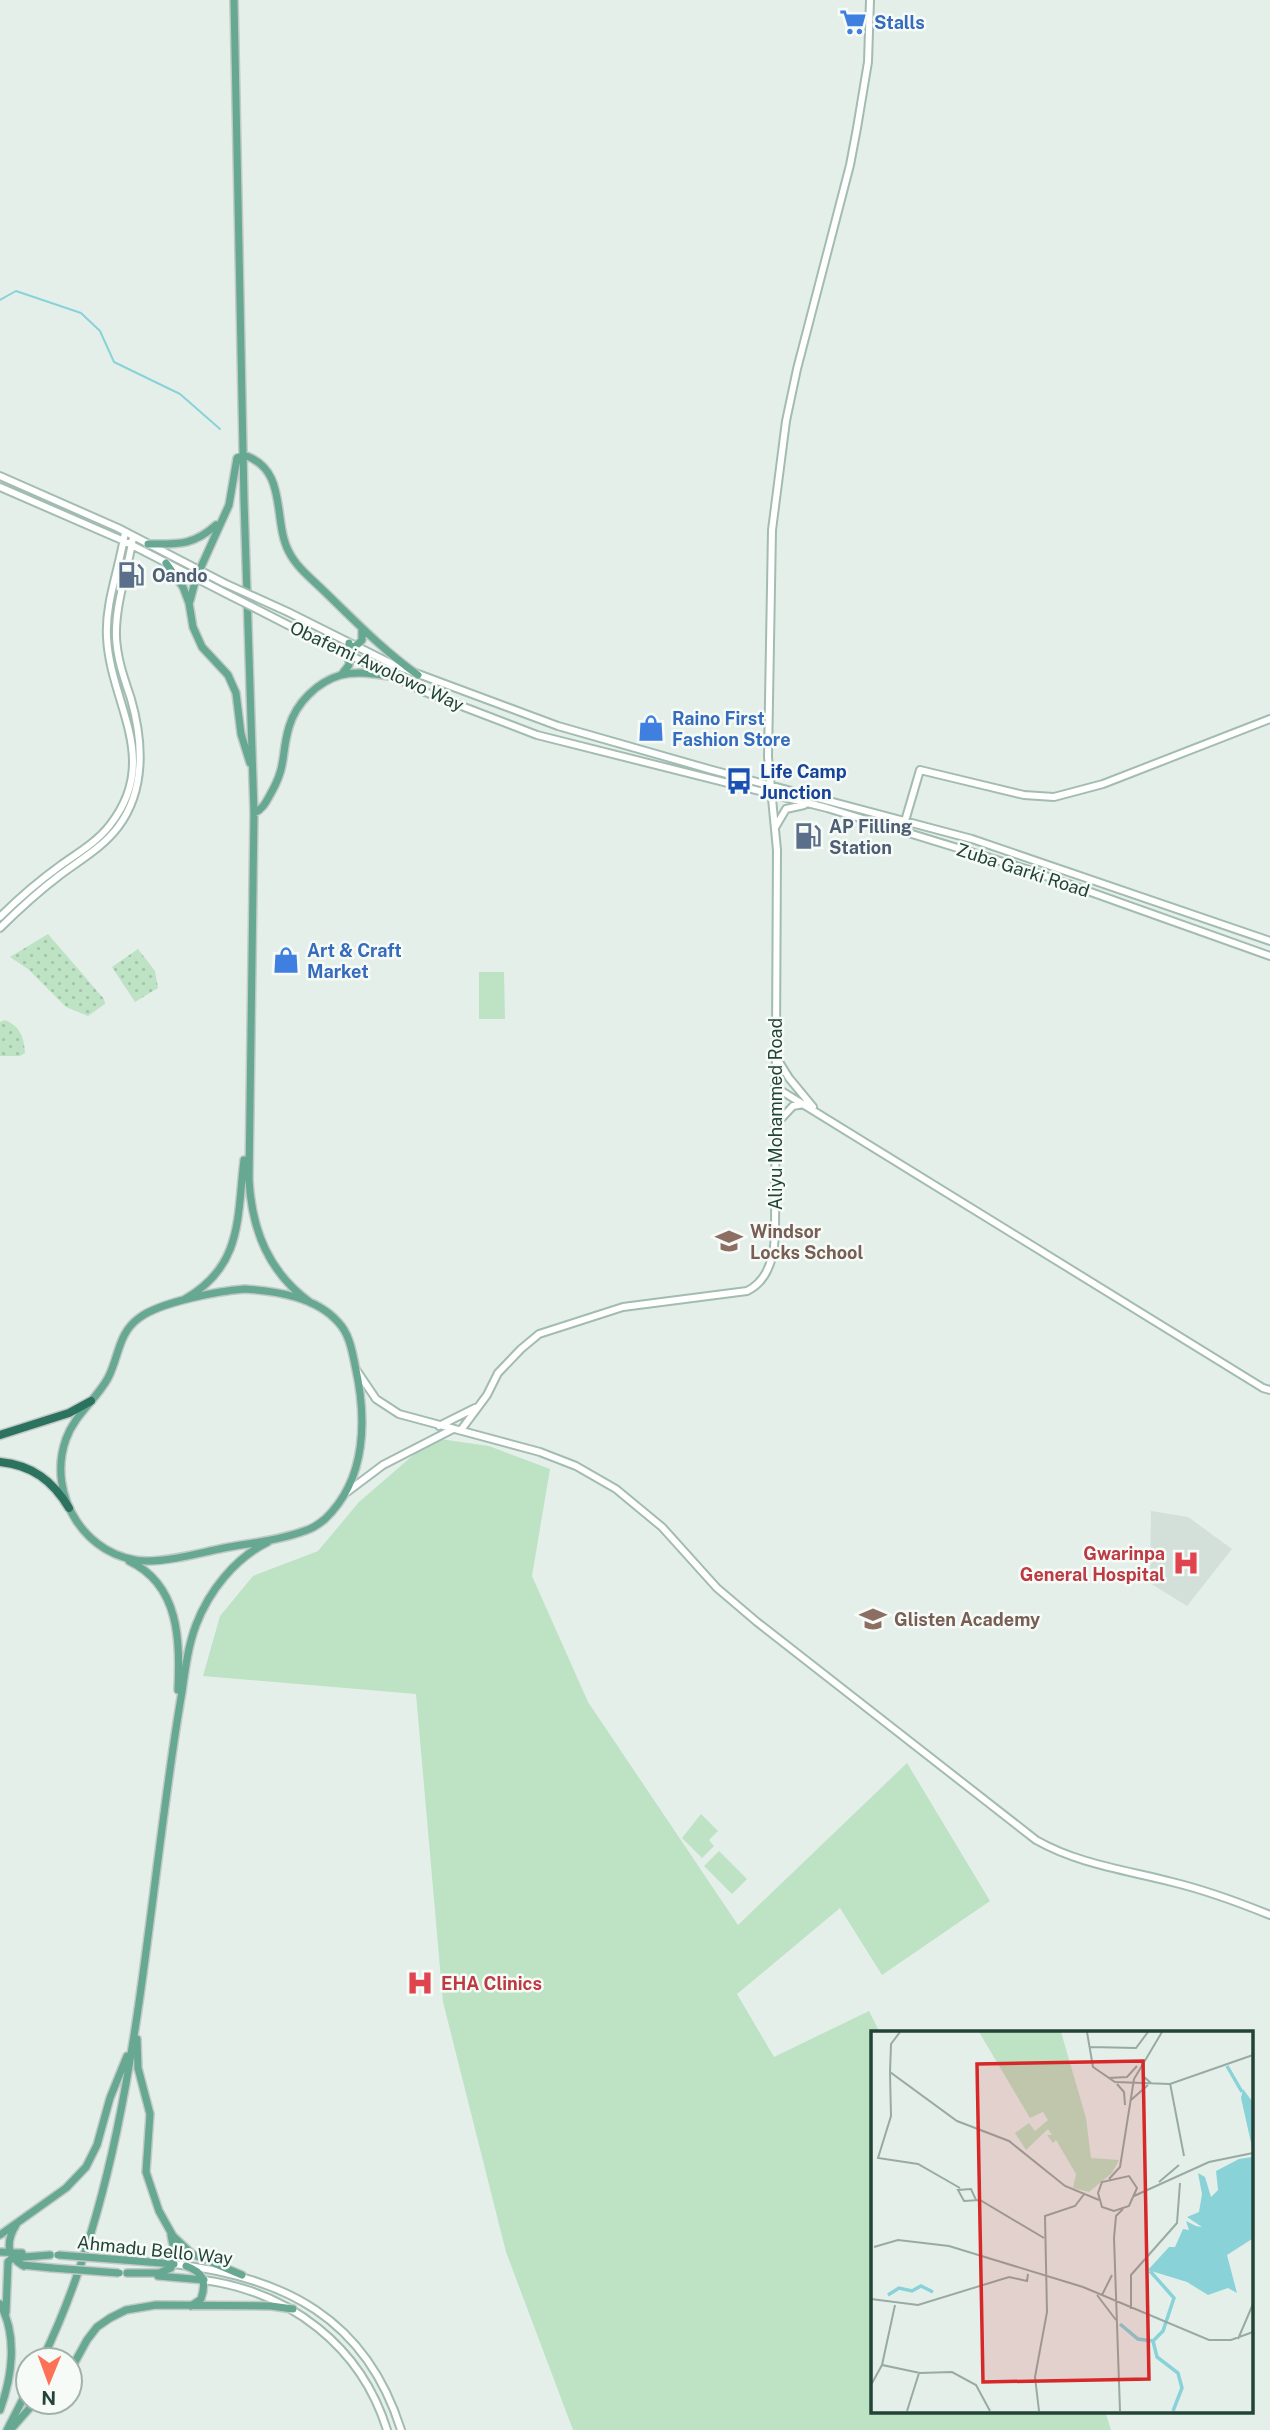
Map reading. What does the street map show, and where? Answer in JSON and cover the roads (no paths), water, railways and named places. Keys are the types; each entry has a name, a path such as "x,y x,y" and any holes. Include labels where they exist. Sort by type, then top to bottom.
{"highway":[{"path":"0,1435 69,1413 91,1401"},
{"path":"0,1462 15,1464 37,1473 55,1487 69,1508"}],"main road":[{"path":"48,2346 90,2236 110,2164 132,2042 177,1719 195,1626 218,1585 242,1560 265,1543 317,1525 334,1509 343,1496 358,1459 363,1430 356,1369 350,1343 342,1326 326,1311 297,1294 279,1273 263,1248 250,1201 248,1131 254,813 234,0"},
{"path":"189,603 199,570 231,496 236,458 244,455"},
{"path":"244,455 261,466 272,480 278,497 282,536 294,560 362,628 418,675"},
{"path":"148,544 187,543 207,533 222,520"},
{"path":"166,563 179,579 189,603 196,637 228,675 236,693 241,734 252,769"},
{"path":"254,813 263,807 280,778 289,727 298,707 314,690 346,670 351,649 362,640 362,628"},
{"path":"334,648 351,649"},
{"path":"341,675 362,673 389,676"},
{"path":"175,1304 207,1282 232,1247 238,1227 248,1131"},
{"path":"177,1719 179,1649 171,1606 152,1575 100,1547 82,1531 69,1508 62,1470 64,1448 75,1420 110,1376 121,1341 131,1325 144,1314 214,1293 245,1289 277,1293 311,1303"},
{"path":"122,1557 145,1561 167,1559 281,1537"},
{"path":"138,2002 138,2068 150,2114 146,2172 151,2193 169,2229 182,2246 192,2254 242,2276"},
{"path":"0,2235 66,2188 86,2167 97,2145 110,2098 132,2042"},
{"path":"0,2410 10,2368 11,2336 6,2315 7,2260 10,2238 19,2222"},
{"path":"123,2273 163,2272 174,2264 175,2251 169,2229"},
{"name":"Ahmadu Bello Way","path":"0,2252 7,2260 24,2266 204,2280"},
{"name":"Ahmadu Bello Way","path":"7,2260 54,2255 174,2264"},
{"path":"186,2266 199,2272 204,2280 201,2299 191,2306"},
{"path":"0,2304 6,2315"},
{"path":"84,2347 92,2333 110,2318 126,2310 144,2306 271,2306 293,2309"},
{"path":"9,2430 22,2416"}],"street":[{"name":"Aliyu Mohammed Road","path":"479,1406 498,1373 539,1334 622,1307 738,1294 756,1287 769,1267 775,1246 776,828 768,754 772,530 779,471 797,369 850,165 868,62 870,0"},
{"name":"Obafemi Awolowo Way","path":"0,476 288,612 351,649 389,676 537,735 772,795"},
{"name":"Obafemi Awolowo Way","path":"0,487 124,541 334,648"},
{"path":"0,917 104,833 116,818 126,798 131,775 132,741 110,658 107,634 108,612 125,533"},
{"path":"0,928 38,893 108,839 132,801 139,766 139,741 135,715 119,660 116,627 133,537"},
{"name":"Obafemi Awolowo Way","path":"351,649 558,726 712,771 772,785"},
{"path":"905,821 920,771 1024,796 1054,797 1103,784 1270,719"},
{"name":"Zuba Garki Road","path":"772,785 972,839 1270,942"},
{"name":"Zuba Garki Road","path":"772,795 819,806 1026,869 1270,956"},
{"path":"776,828 786,809 797,805 819,806"},
{"path":"775,1054 782,1068 816,1112"},
{"path":"775,1087 1266,1389 1270,1397"},
{"path":"776,1124 793,1106 804,1104"},
{"path":"356,1369 369,1390 387,1408 411,1419 457,1429 557,1458 617,1489 662,1527 717,1588 757,1622 1051,1849 1087,1862 1194,1888 1270,1915"},
{"path":"439,1426 479,1406"},
{"path":"343,1496 383,1465 457,1429 479,1406"},
{"name":"Ahmadu Bello Way","path":"174,2264 242,2276 279,2289 296,2297 332,2322 372,2365 386,2388 401,2430"},
{"name":"Ahmadu Bello Way","path":"204,2280 248,2289 293,2309 323,2330 354,2364 375,2397 387,2430"}],"waterway":[{"path":"0,300 16,291 81,313 100,331 114,362 180,394 220,429"}],"place":[{"name":"Stalls","path":"853,22"},
{"name":"Oando","path":"131,575"},
{"name":"Raino First Fashion Store","path":"651,728"},
{"name":"Life Camp Junction","path":"739,781"},
{"name":"AP Filling Station","path":"808,836"},
{"name":"Art & Craft Market","path":"286,960"},
{"name":"Windsor Locks School","path":"729,1241"},
{"name":"Gwarinpa General Hospital","path":"1186,1563"},
{"name":"Glisten Academy","path":"873,1619"},
{"name":"EHA Clinics","path":"420,1983"}]}
